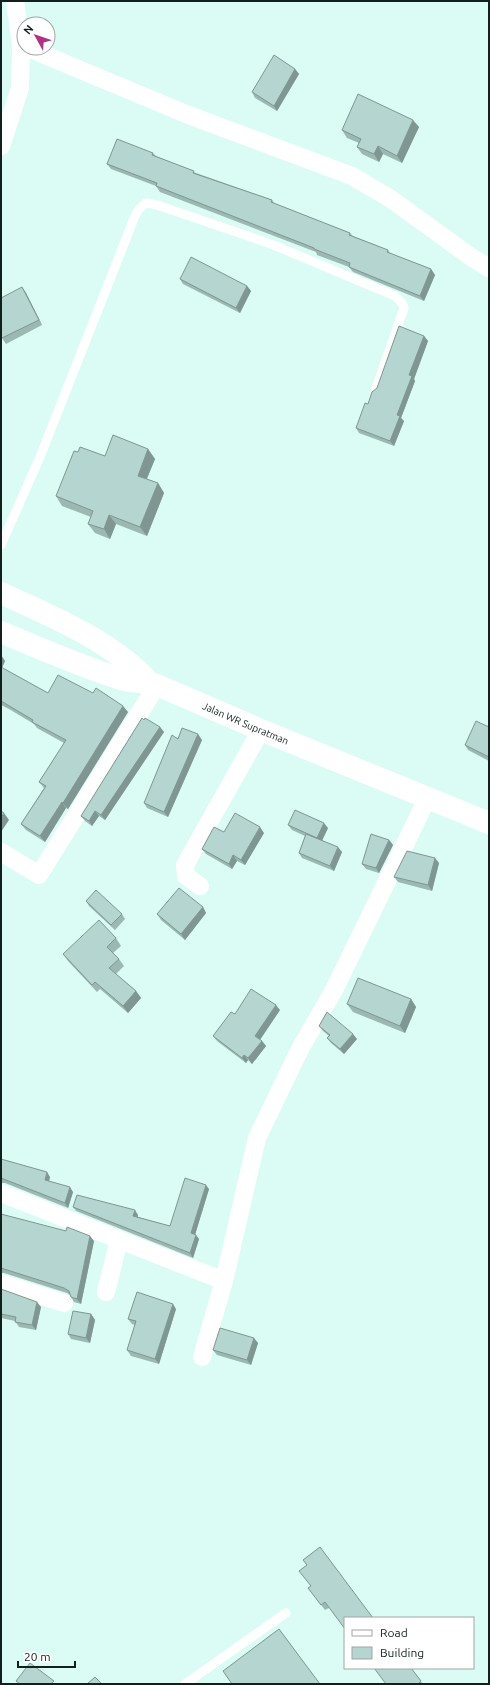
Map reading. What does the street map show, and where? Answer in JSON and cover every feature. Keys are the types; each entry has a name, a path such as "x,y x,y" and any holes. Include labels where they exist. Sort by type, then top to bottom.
{"highway":[{"path":"1,593 56,618 88,636 123,658 153,684"},
{"name":"Jalan WR Supratman","path":"1,632 65,659 121,679 135,683 153,684 261,730 489,823"}],"street":[{"path":"15,1 18,16"},
{"path":"1,146 20,88 23,56"},
{"path":"48,56 186,114 352,176 391,200 471,257 489,268"},
{"path":"1,852 39,875 153,684"},
{"path":"200,886 186,876 185,865 261,730"},
{"path":"202,1357 224,1281 257,1138 300,1049 342,976 428,797"},
{"path":"1,1193 224,1281"},
{"path":"106,1292 119,1240"},
{"path":"1,1283 64,1303"}],"lane":[{"path":"1,545 40,457 135,216 139,209 146,204 157,204 271,244 395,296 402,303 404,308 375,391"},
{"path":"185,1684 286,1612"}],"building":[{"path":"274,55 295,69 274,106 252,92"},
{"path":"358,94 413,120 397,156 378,146 374,154 357,147 361,139 342,130"},
{"path":"117,139 153,153 152,155 194,171 193,173 272,200 271,202 350,233 349,235 388,250 387,252 431,269 420,296 349,267 350,263 156,186 157,183 107,164"},
{"path":"191,257 247,286 236,308 180,279"},
{"path":"22,287 39,320 2,338 1,298"},
{"path":"399,326 424,336 409,375 412,376 397,415 400,416 390,441 356,428 365,403 368,404 372,392 377,388"},
{"path":"113,435 148,449 138,476 158,483 140,527 109,515 104,529 88,524 93,511 56,496 74,451 78,452 80,447 105,456"},
{"path":"1,667 48,693 58,675 93,693 96,688 123,706 63,803 62,802 40,836 21,824 46,786 39,782 66,740 32,722 33,720 1,701"},
{"path":"142,718 144,720 145,718 160,727 101,815 95,811 89,821 81,816"},
{"path":"476,721 489,727 489,757 465,745"},
{"path":"182,728 198,734 164,812 144,803 172,735 178,739"},
{"path":"295,810 324,823 317,838 288,825"},
{"path":"1,811 4,813 1,818"},
{"path":"235,813 260,827 241,860 233,855 229,864 202,849 214,827 224,832"},
{"path":"306,834 338,847 330,866 299,853"},
{"path":"371,834 389,840 376,868 362,864"},
{"path":"407,851 435,858 428,885 394,877"},
{"path":"179,888 203,907 181,934 157,914"},
{"path":"96,890 122,914 111,925 86,901"},
{"path":"99,920 116,938 107,947 119,959 109,968 136,991 123,1006 95,982 92,985 63,954"},
{"path":"358,978 411,999 400,1026 347,1004"},
{"path":"251,989 276,1005 255,1036 262,1041 248,1058 244,1055 242,1058 213,1036 231,1012 235,1014"},
{"path":"327,1012 353,1034 340,1049 327,1038 330,1035 319,1026"},
{"path":"1,1159 47,1172 45,1180 70,1187 65,1203 1,1178"},
{"path":"185,1178 206,1185 191,1233 196,1235 190,1253 73,1207 77,1195 135,1210 133,1216 170,1226"},
{"path":"1,1214 66,1231 67,1227 90,1236 77,1299 71,1297 69,1291 64,1288 1,1268"},
{"path":"1,1289 37,1302 32,1325 15,1322 16,1317 1,1314"},
{"path":"137,1292 173,1304 155,1359 127,1350 136,1321 128,1319"},
{"path":"73,1311 91,1314 86,1338 68,1334"},
{"path":"220,1328 254,1338 247,1360 213,1350"},
{"path":"320,1547 372,1617 344,1617 344,1628 325,1602 321,1605 308,1588 311,1586 299,1571 307,1565 303,1560"},
{"path":"279,1629 320,1684 232,1684 223,1671"},
{"path":"30,1663 54,1681 51,1684 20,1684 16,1681"},
{"path":"375,1669 412,1669 421,1681 418,1684 386,1684"},
{"path":"95,1677 102,1684 87,1684"}]}
